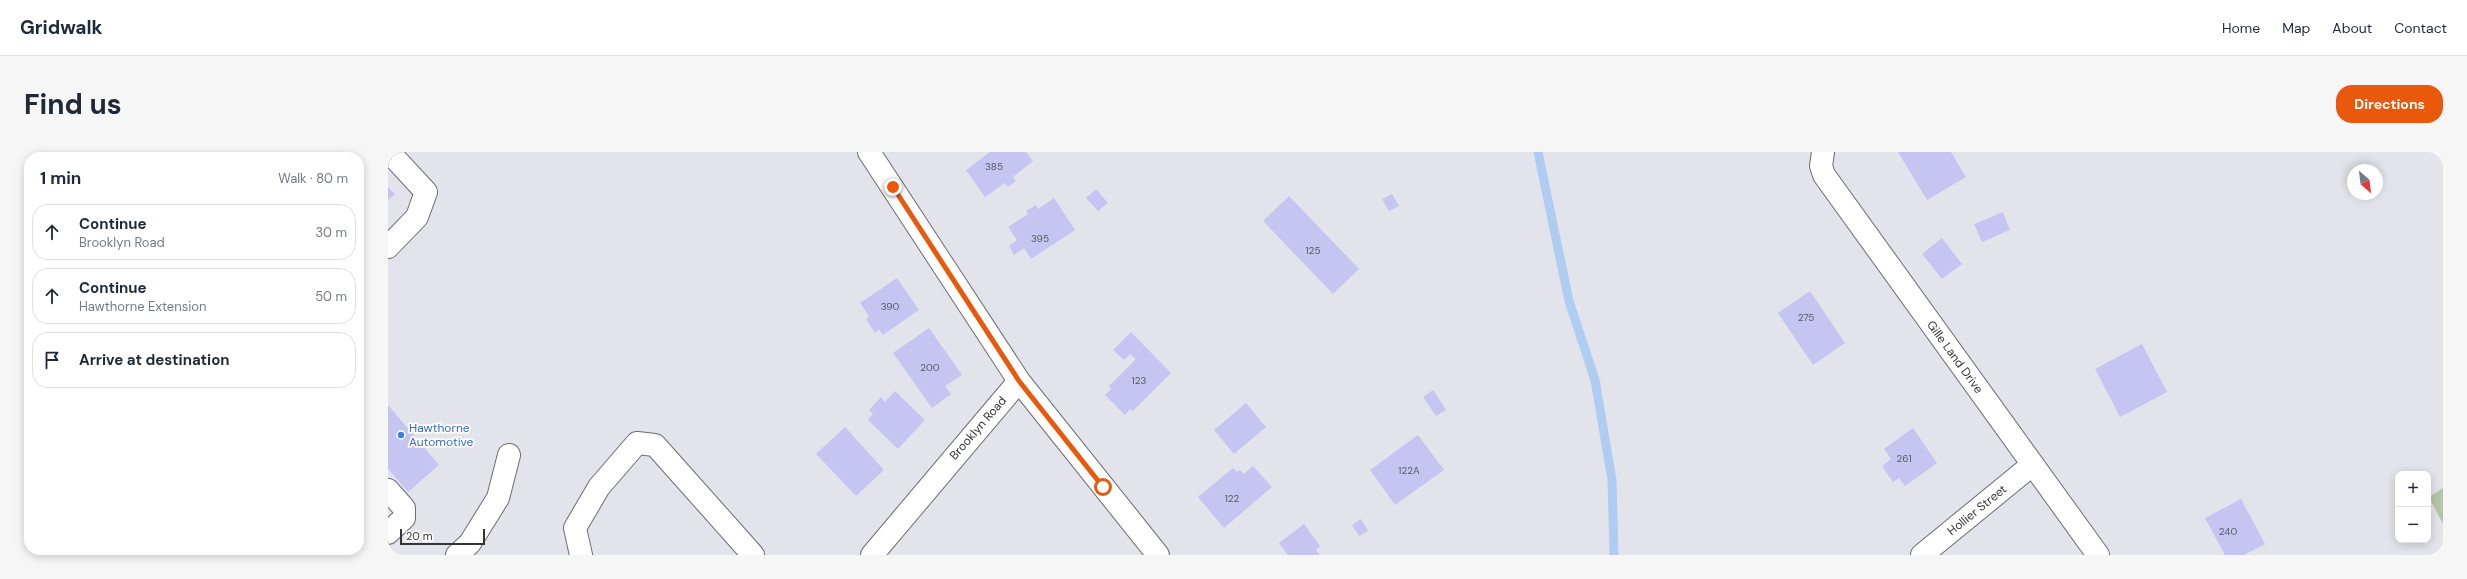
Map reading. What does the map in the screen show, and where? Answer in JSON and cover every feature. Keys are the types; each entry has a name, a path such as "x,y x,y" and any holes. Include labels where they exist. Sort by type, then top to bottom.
{"street":[{"path":"388,247 417,217 426,192 389,152"},
{"path":"870,153 1019,381 1158,555"},
{"name":"Gille Land Drive","path":"1822,154 1821,166 1824,175 2098,555"},
{"name":"Brooklyn Road","path":"872,555 976,429 1019,381"},
{"path":"581,555 575,528 599,486 636,443 655,445 753,555"},
{"path":"457,555 470,543 498,498 509,455"},
{"name":"Hollier Street","path":"1922,555 2032,465"},
{"path":"388,490 404,508 404,518 388,533"}],"green space":[{"path":"2443,488 2443,524 2431,501 2431,496"}],"building":[{"path":"990,152 1026,152 1033,161 1013,177 1016,181 1008,187 1005,183 985,197 966,170"},
{"path":"1898,152 1951,152 1966,177 1927,200"},
{"path":"388,187 395,194 388,200"},
{"path":"1096,189 1108,203 1098,211 1086,198"},
{"path":"1392,194 1399,206 1389,211 1382,199"},
{"path":"1289,196 1359,269 1333,294 1263,221"},
{"path":"1054,198 1075,230 1031,259 1024,248 1014,255 1009,246 1017,240 1008,227 1028,214 1026,211 1036,205 1038,209"},
{"path":"2003,212 2010,230 1982,242 1974,224"},
{"path":"1942,238 1962,264 1942,279 1922,254"},
{"path":"897,278 919,310 883,335 879,329 875,333 866,319 869,316 860,303"},
{"path":"1810,291 1845,343 1813,365 1778,313"},
{"path":"929,328 962,375 945,386 951,394 932,408 893,353"},
{"path":"1131,332 1171,373 1133,411 1130,409 1125,415 1105,395 1111,389 1109,386 1136,359 1130,354 1124,360 1113,350"},
{"path":"2142,344 2167,392 2120,417 2095,369"},
{"path":"1433,390 1446,410 1436,416 1423,397"},
{"path":"895,391 925,420 898,449 868,420 873,414 869,410 881,397 885,402"},
{"path":"1246,403 1266,427 1234,454 1214,430"},
{"name":"Hawthorne Automotive","path":"388,405 439,465 408,492 388,469"},
{"path":"845,427 884,470 856,496 816,454"},
{"path":"1913,428 1937,463 1905,486 1899,478 1893,482 1882,466 1891,459 1884,449"},
{"path":"1418,435 1444,470 1395,505 1370,470"},
{"path":"1253,466 1272,487 1224,528 1198,497 1233,468 1237,472 1240,470 1244,474"},
{"path":"2241,499 2265,544 2244,555 2225,555 2205,518"},
{"path":"1361,519 1368,531 1359,536 1352,525"},
{"path":"1304,524 1320,546 1316,550 1320,555 1288,555 1279,543"}],"waterway":[{"path":"1538,152 1569,301 1595,380 1612,480 1614,555"}],"place":[{"name":"Hawthorne Automotive","path":"401,435"}],"route":[{"path":"893,187 1019,381 1103,487"}]}
